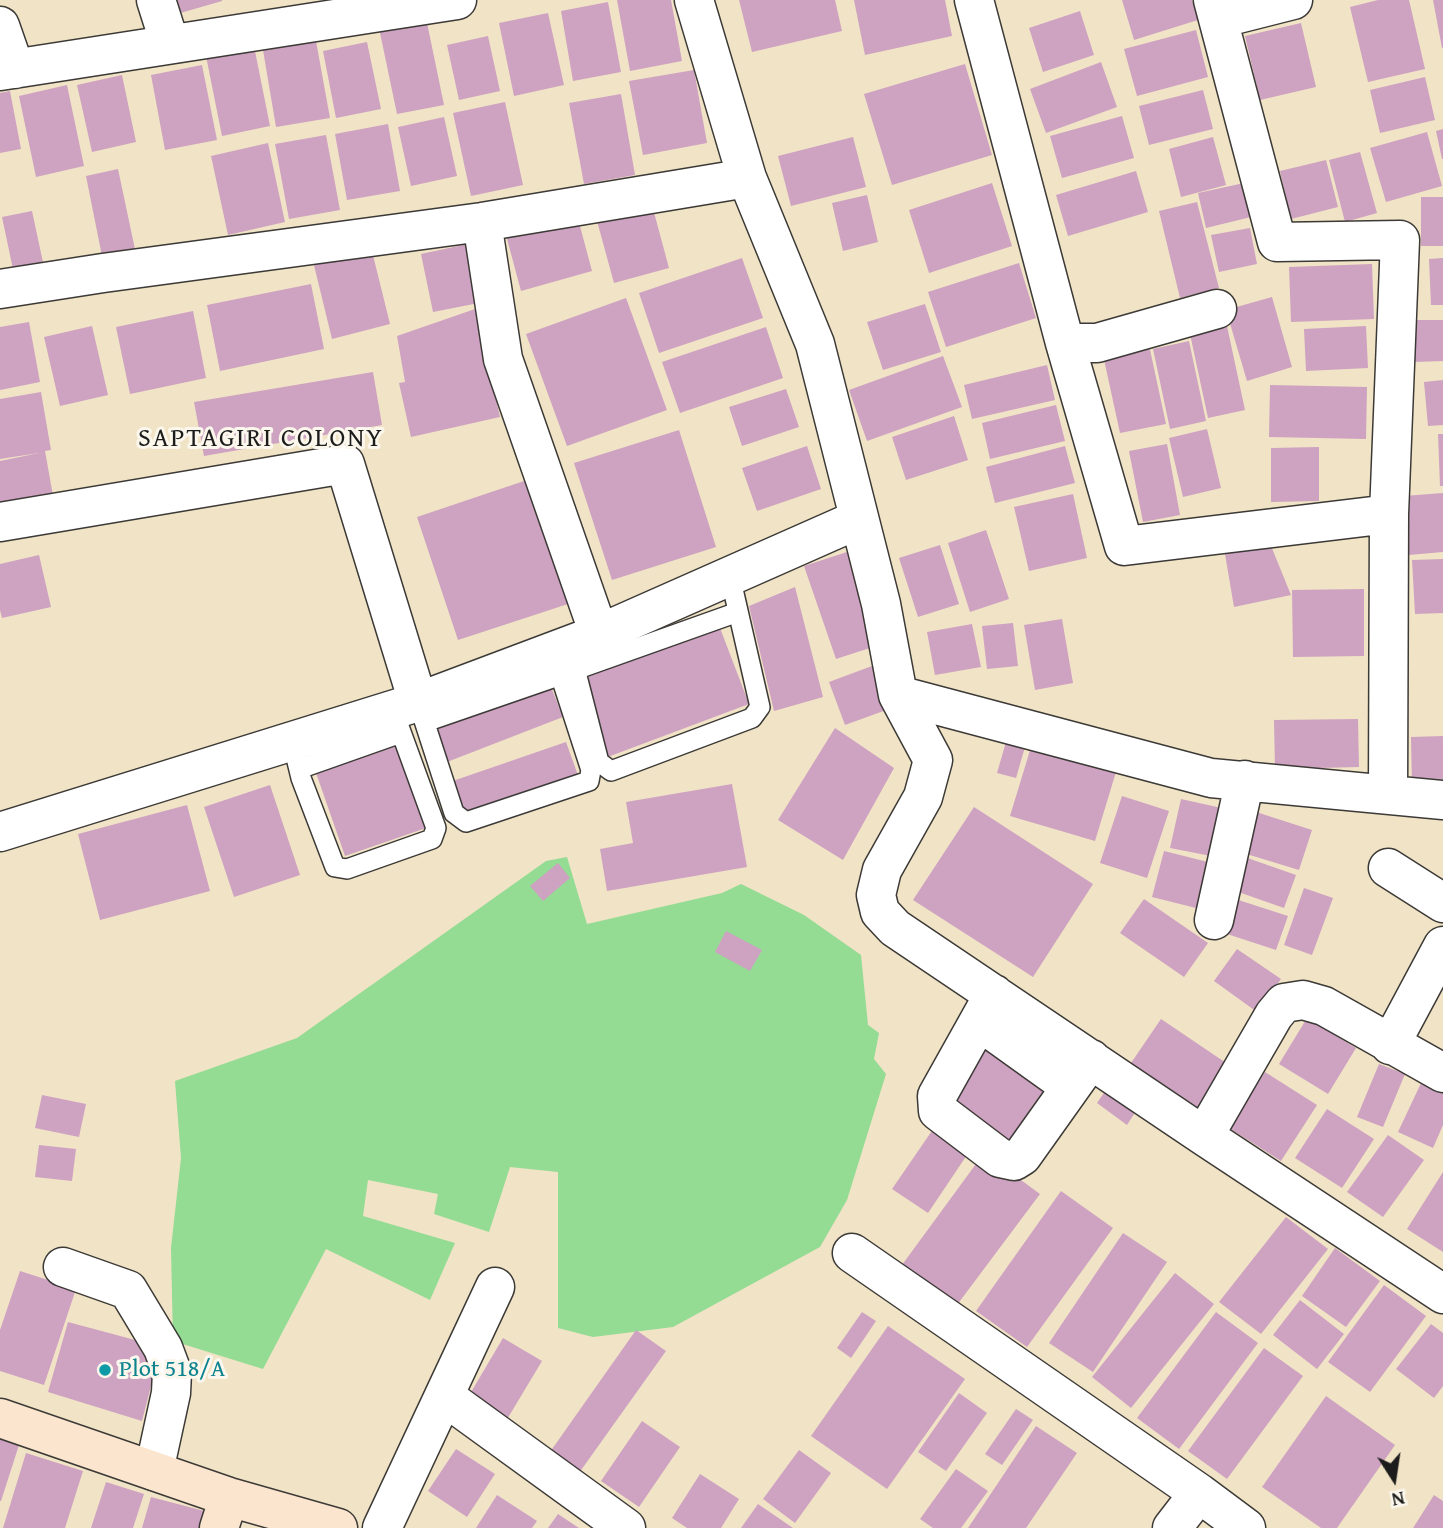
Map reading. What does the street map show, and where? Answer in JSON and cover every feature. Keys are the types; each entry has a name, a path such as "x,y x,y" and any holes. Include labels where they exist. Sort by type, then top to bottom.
{"street":[{"path":"156,0 170,44"},
{"path":"0,26 7,70 380,6 457,0"},
{"path":"694,0 747,178 815,344 881,604 898,695 933,760 923,797 882,870 876,895 880,912 987,1008 1081,1073 1204,1136 1443,1294"},
{"path":"974,0 1065,343 1124,546 1389,514"},
{"path":"1293,0 1215,9 1276,242 1400,240 1389,514 1388,794"},
{"path":"0,289 482,222 747,178"},
{"path":"482,222 503,359 571,655"},
{"path":"1065,343 1097,343 1217,309"},
{"path":"0,522 345,464 409,717"},
{"path":"0,832 295,755 409,717 734,594 859,519"},
{"path":"898,695 1211,778 1443,800"},
{"path":"1214,920 1245,780"},
{"path":"1388,868 1443,902"},
{"path":"1391,1045 1443,946"},
{"path":"1204,1136 1274,1015 1284,1003 1303,1000 1324,1006 1443,1073"},
{"path":"987,1008 937,1096 938,1111 1000,1158 1014,1161 1023,1156 1081,1073"},
{"path":"852,1252 1246,1528"},
{"path":"63,1267 128,1290 163,1348 172,1371 171,1393 154,1471"},
{"path":"382,1528 495,1287"},
{"path":"444,1396 626,1528"},
{"path":"0,1418 154,1471 224,1512 338,1528"},
{"path":"1172,1528 1199,1493"}],"lane":[{"path":"571,655 599,762 611,771 752,718 760,707 734,594"},
{"path":"409,717 454,813 466,822 589,781 592,770 571,655"},
{"path":"295,755 335,867 347,870 432,839 436,828 409,717"}],"green space":[{"path":"567,857 587,924 722,893 741,884 804,915 861,955 868,1025 879,1033 874,1059 886,1074 847,1200 820,1247 673,1327 593,1337 558,1328 558,1172 510,1167 489,1232 434,1214 438,1194 368,1180 363,1216 455,1243 430,1300 326,1249 263,1369 173,1341 171,1248 181,1158 175,1081 297,1038 546,861"}],"building":[{"path":"173,0 222,0 222,1 177,14"},
{"path":"617,0 671,0 682,61 630,71"},
{"path":"739,0 835,0 842,31 752,52"},
{"path":"854,0 945,0 952,36 865,55"},
{"path":"1122,0 1192,0 1198,20 1134,40"},
{"path":"1378,0 1409,0 1425,69 1368,82 1350,7"},
{"path":"1433,0 1443,0 1443,48 1442,48"},
{"path":"608,2 621,72 573,81 561,11"},
{"path":"1080,11 1094,55 1043,72 1029,28"},
{"path":"548,13 564,85 514,96 499,23"},
{"path":"426,18 444,105 397,114 379,28"},
{"path":"1301,23 1316,87 1260,100 1245,36"},
{"path":"1196,30 1208,77 1137,96 1124,49"},
{"path":"488,36 500,91 459,100 447,45"},
{"path":"316,41 330,118 276,127 263,50"},
{"path":"367,42 381,109 336,118 323,51"},
{"path":"254,46 270,126 222,136 206,56"},
{"path":"1101,62 1117,107 1046,133 1030,89"},
{"path":"965,64 992,155 892,185 864,94"},
{"path":"202,65 217,140 165,150 151,75"},
{"path":"694,70 707,143 643,155 629,81"},
{"path":"122,75 136,142 92,152 77,85"},
{"path":"1425,77 1435,120 1380,133 1370,90"},
{"path":"67,85 84,166 36,177 19,96"},
{"path":"1203,90 1213,129 1149,145 1139,106"},
{"path":"10,91 21,149 0,153 0,93"},
{"path":"621,94 635,175 584,184 569,103"},
{"path":"505,102 523,185 471,196 453,113"},
{"path":"1122,116 1134,158 1062,178 1050,136"},
{"path":"444,117 457,176 411,186 398,127"},
{"path":"388,124 400,191 347,200 335,134"},
{"path":"1443,129 1443,159 1442,159 1436,131"},
{"path":"1427,132 1442,186 1386,202 1370,148"},
{"path":"326,135 340,210 289,219 275,144"},
{"path":"853,137 866,187 791,206 778,156"},
{"path":"1213,137 1226,185 1181,197 1169,149"},
{"path":"268,143 285,222 228,235 211,156"},
{"path":"1360,152 1377,213 1345,222 1329,160"},
{"path":"1326,160 1338,207 1291,219 1280,171"},
{"path":"118,169 136,254 103,261 86,176"},
{"path":"1136,171 1148,212 1068,236 1056,195"},
{"path":"992,183 1012,246 929,273 909,210"},
{"path":"1244,183 1251,217 1206,228 1198,193"},
{"path":"867,195 878,242 843,251 832,203"},
{"path":"1421,197 1443,197 1443,246 1421,246"},
{"path":"1197,202 1219,288 1180,298 1159,211"},
{"path":"652,205 669,268 614,283 597,221"},
{"path":"32,211 44,267 14,274 2,217"},
{"path":"577,215 592,271 521,291 506,235"},
{"path":"1250,228 1257,264 1219,272 1211,235"},
{"path":"477,242 489,301 433,312 421,254"},
{"path":"370,243 390,324 332,339 312,257"},
{"path":"742,258 763,318 659,353 639,293"},
{"path":"1443,258 1443,305 1431,305 1429,259"},
{"path":"1019,263 1036,318 946,347 928,292"},
{"path":"1372,264 1374,319 1291,322 1289,267"},
{"path":"311,284 324,349 220,371 207,305"},
{"path":"1272,297 1292,367 1247,381 1226,310"},
{"path":"626,298 667,410 567,446 526,334"},
{"path":"925,304 941,352 883,370 867,322"},
{"path":"475,309 500,417 411,437 399,383 405,382 397,336"},
{"path":"193,311 206,378 130,394 116,327"},
{"path":"1413,320 1443,320 1443,361 1414,362"},
{"path":"29,322 40,382 0,390 0,327"},
{"path":"92,326 108,395 60,406 44,337"},
{"path":"1227,326 1245,410 1208,418 1190,334"},
{"path":"1366,326 1368,368 1306,371 1304,329"},
{"path":"766,327 783,378 680,413 662,362"},
{"path":"1189,341 1206,421 1170,429 1153,349"},
{"path":"1149,345 1166,424 1120,433 1103,355"},
{"path":"943,356 962,407 867,441 849,390"},
{"path":"1047,365 1055,400 972,419 964,385"},
{"path":"373,372 382,425 204,456 194,402"},
{"path":"1443,380 1443,425 1428,426 1424,382"},
{"path":"1270,385 1367,387 1366,439 1269,437"},
{"path":"786,389 799,427 742,446 729,407"},
{"path":"41,392 51,450 45,451 55,507 0,517 0,461 39,453 0,459 0,399"},
{"path":"1056,405 1065,441 990,459 982,423"},
{"path":"954,416 968,460 906,480 892,437"},
{"path":"1207,429 1221,488 1183,497 1169,438"},
{"path":"679,430 716,547 612,580 574,463"},
{"path":"1438,434 1443,434 1443,486 1440,486"},
{"path":"1167,444 1180,515 1143,522 1129,451"},
{"path":"807,446 821,489 757,511 742,468"},
{"path":"1065,446 1075,483 995,503 986,467"},
{"path":"1319,447 1319,501 1271,502 1271,448"},
{"path":"527,480 568,604 458,640 417,517"},
{"path":"1443,493 1443,552 1409,555 1404,496"},
{"path":"1073,494 1087,558 1029,571 1014,507"},
{"path":"986,530 1009,599 970,612 948,543"},
{"path":"1269,541 1291,595 1234,607 1224,548"},
{"path":"940,545 959,604 918,617 899,558"},
{"path":"850,551 882,644 836,659 804,566"},
{"path":"39,555 51,607 2,618 0,564"},
{"path":"1443,559 1443,613 1415,614 1412,560"},
{"path":"795,587 823,697 774,711 749,606"},
{"path":"1364,589 1364,656 1293,657 1292,590"},
{"path":"1062,619 1073,683 1035,690 1024,625"},
{"path":"1013,623 1018,666 987,669 982,626"},
{"path":"972,624 981,667 935,675 927,632"},
{"path":"720,628 749,704 605,758 582,679"},
{"path":"872,666 889,709 845,725 829,682"},
{"path":"551,687 563,717 447,762 436,730"},
{"path":"1358,719 1359,767 1275,769 1274,720"},
{"path":"835,728 894,768 843,860 778,820"},
{"path":"1443,736 1443,785 1412,786 1411,737"},
{"path":"398,741 429,827 345,856 315,770"},
{"path":"566,742 579,778 463,812 447,783"},
{"path":"1006,742 1025,747 1016,778 997,773"},
{"path":"1031,747 1116,772 1095,841 1010,816"},
{"path":"732,784 747,867 607,891 600,849 633,843 626,802"},
{"path":"270,785 300,875 234,897 204,807"},
{"path":"1122,796 1169,811 1147,878 1100,863"},
{"path":"1181,799 1226,809 1216,857 1170,848"},
{"path":"187,805 210,891 100,920 78,834"},
{"path":"974,807 1093,884 1033,977 913,900"},
{"path":"1253,811 1312,830 1299,870 1240,852"},
{"path":"1164,851 1212,863 1200,909 1152,897"},
{"path":"1239,855 1296,875 1284,908 1227,888"},
{"path":"558,863 570,878 543,901 530,886"},
{"path":"1304,888 1333,898 1312,955 1284,945"},
{"path":"1226,896 1288,916 1276,950 1215,930"},
{"path":"1144,899 1208,943 1184,977 1120,933"},
{"path":"726,931 762,950 750,971 715,952"},
{"path":"1237,949 1281,979 1257,1012 1214,981"},
{"path":"1307,1018 1356,1048 1328,1094 1279,1064"},
{"path":"1161,1019 1235,1069 1205,1112 1131,1063"},
{"path":"987,1036 1062,1085 1017,1155 941,1106"},
{"path":"1379,1064 1405,1074 1383,1127 1357,1117"},
{"path":"1265,1072 1317,1105 1281,1161 1229,1128"},
{"path":"1422,1081 1443,1091 1443,1125 1433,1148 1398,1132"},
{"path":"1106,1090 1136,1111 1127,1125 1097,1103"},
{"path":"42,1095 86,1104 79,1137 35,1128"},
{"path":"1327,1109 1374,1139 1342,1188 1295,1158"},
{"path":"938,1122 973,1146 928,1213 892,1189"},
{"path":"1388,1135 1424,1160 1383,1217 1347,1192"},
{"path":"39,1145 76,1149 72,1181 35,1177"},
{"path":"984,1153 1040,1194 954,1309 899,1269"},
{"path":"1443,1172 1443,1252 1407,1229"},
{"path":"1061,1191 1113,1228 1027,1347 976,1311"},
{"path":"1286,1217 1328,1249 1261,1334 1219,1302"},
{"path":"1123,1233 1167,1262 1093,1372 1049,1343"},
{"path":"1335,1248 1380,1281 1346,1327 1302,1296"},
{"path":"20,1271 76,1289 44,1385 0,1371 0,1330"},
{"path":"1175,1273 1214,1304 1131,1408 1092,1377"},
{"path":"1384,1285 1426,1316 1370,1392 1328,1362"},
{"path":"1300,1300 1344,1334 1317,1369 1273,1335"},
{"path":"862,1312 876,1321 851,1358 837,1348"},
{"path":"1216,1312 1258,1343 1179,1449 1137,1418"},
{"name":"Plot 518/A","path":"68,1322 161,1347 142,1421 48,1392"},
{"path":"1431,1324 1443,1333 1443,1386 1434,1398 1396,1369"},
{"path":"888,1326 965,1379 887,1489 811,1436"},
{"path":"636,1330 666,1351 579,1473 550,1452"},
{"path":"503,1338 542,1361 503,1426 464,1404"},
{"path":"1264,1348 1303,1376 1227,1479 1188,1451"},
{"path":"959,1393 987,1413 946,1471 918,1452"},
{"path":"1326,1396 1395,1445 1337,1528 1321,1528 1262,1487"},
{"path":"1016,1409 1033,1420 1002,1465 985,1454"},
{"path":"642,1421 680,1447 639,1507 601,1481"},
{"path":"1036,1426 1077,1453 1026,1528 968,1528"},
{"path":"0,1439 19,1445 1,1501 0,1501"},
{"path":"456,1449 495,1474 467,1517 428,1491"},
{"path":"799,1450 831,1473 795,1523 763,1499"},
{"path":"26,1453 83,1471 65,1528 3,1528"},
{"path":"956,1469 988,1491 961,1528 933,1528 920,1519"},
{"path":"700,1474 739,1499 721,1528 687,1528 672,1518"},
{"path":"106,1482 144,1494 133,1528 91,1528"},
{"path":"497,1495 537,1521 532,1528 476,1528"},
{"path":"1434,1495 1443,1501 1443,1528 1413,1528"},
{"path":"151,1497 208,1512 203,1528 142,1528"},
{"path":"758,1504 793,1528 741,1528"},
{"path":"558,1514 579,1528 548,1528"}],"place":[{"name":"Plot 518/A","path":"105,1370"}],"district":[{"name":"SAPTAGIRI COLONY","path":"261,439"}]}
